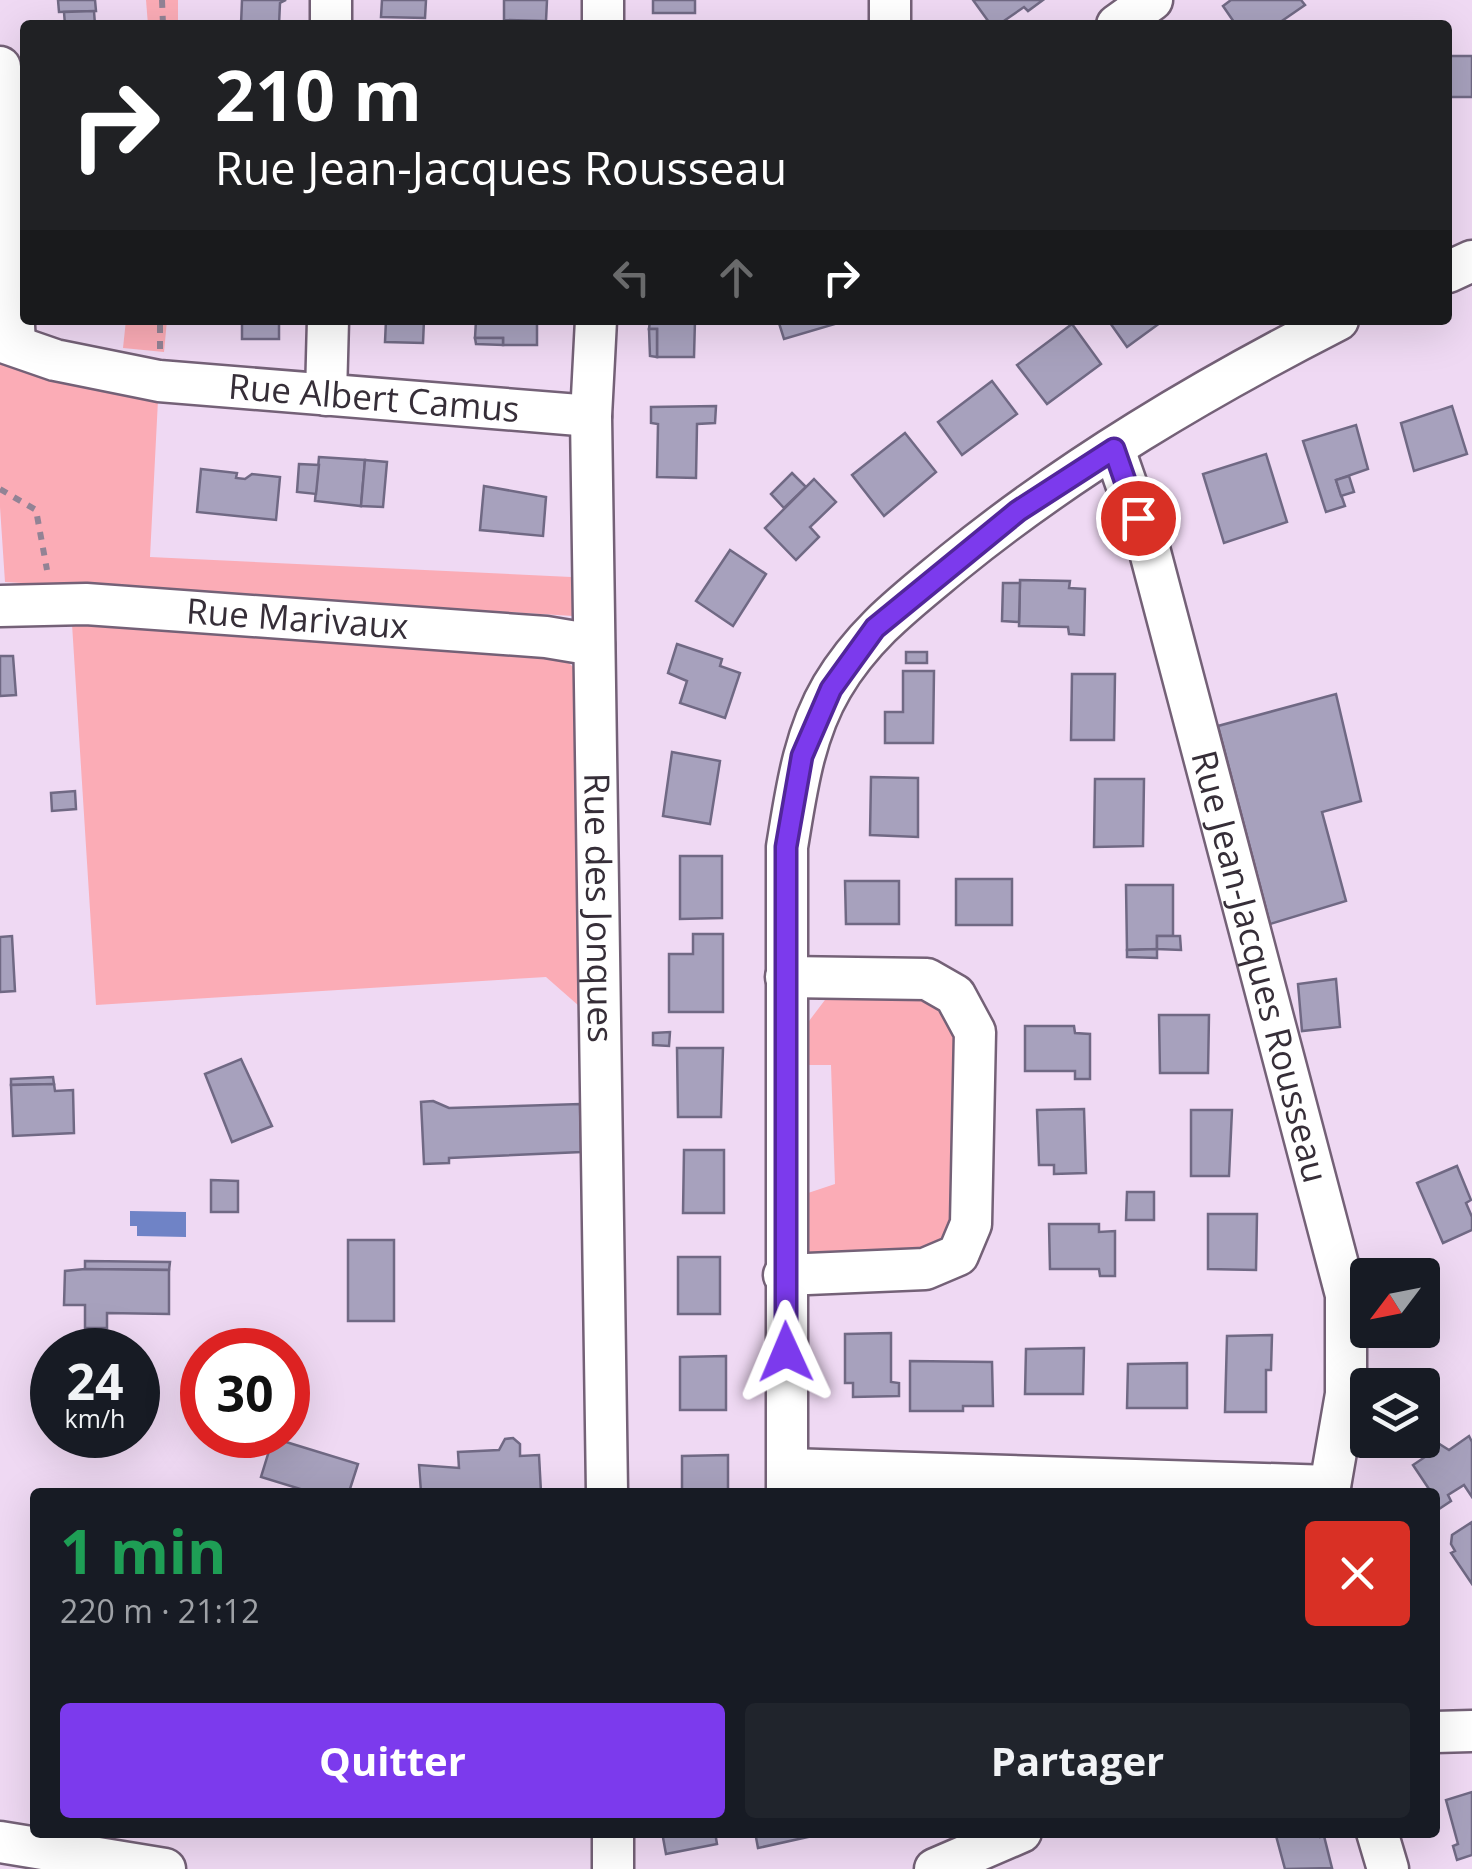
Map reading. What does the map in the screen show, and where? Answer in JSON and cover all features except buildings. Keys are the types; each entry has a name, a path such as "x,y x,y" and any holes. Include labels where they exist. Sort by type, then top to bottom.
{"street":[{"path":"1124,20 1152,0"},
{"path":"0,67 8,343"},
{"path":"326,395 328,325"},
{"name":"Rue des Jonques","path":"596,325 591,416 608,1488"},
{"path":"1261,1488 787,1481 786,847 802,756 831,689 875,628 1018,511 1224,378 1328,325"},
{"name":"Rue Albert Camus","path":"8,343 56,360 159,381 591,416"},
{"name":"Rue Jean-Jacques Rousseau","path":"1114,449 1150,552 1346,1296 1346,1394 1329,1488"},
{"name":"Rue Marivaux","path":"0,606 86,604 508,634 594,645"},
{"path":"784,1275 925,1269 958,1254 971,1224 975,1032 955,995 927,978 786,977"},
{"path":"1440,1732 1472,1730"},
{"path":"613,1838 613,1869"},
{"path":"935,1869 1007,1838"},
{"path":"1379,1838 1388,1869"},
{"path":"0,1842 165,1869"}],"path":[{"path":"0,489 36,510 54,606"}],"shaded area":[{"path":"146,0 178,0 178,20 148,20"},
{"path":"125,325 167,325 164,352 123,348"},
{"path":"0,362 158,400 150,557 571,577 573,616 5,582 0,507"},
{"path":"72,624 556,650 582,676 579,1006 546,977 96,1005"},
{"path":"831,992 922,993 954,1021 954,1222 932,1254 807,1257 802,1195 835,1184 831,1065 805,1065 806,1025"}],"water":[{"path":"130,1211 186,1212 186,1237 137,1236 137,1226 130,1226"}],"route":[{"path":"786,1352 786,847 802,756 831,689 875,628 1018,511 1114,449 1138,518"}]}
